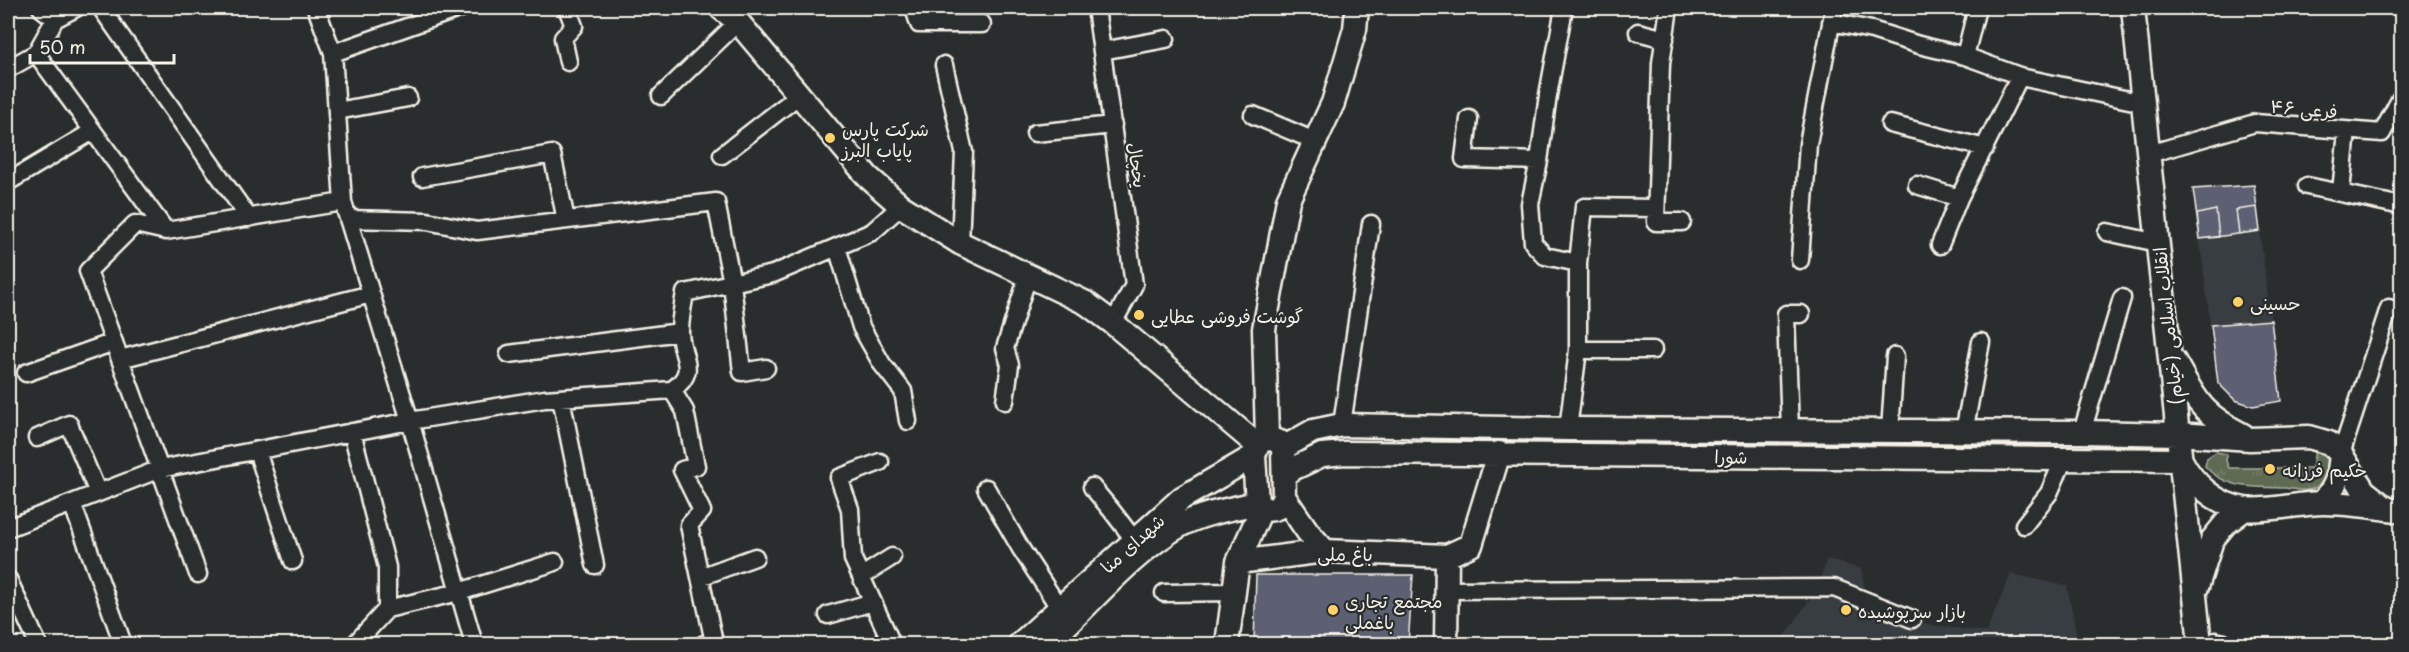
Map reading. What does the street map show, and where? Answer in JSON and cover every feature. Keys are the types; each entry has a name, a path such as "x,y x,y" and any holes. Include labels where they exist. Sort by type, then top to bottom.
{"street":[{"path":"41,8 55,19"},
{"path":"8,69 36,53 55,19 76,8"},
{"path":"101,8 249,218"},
{"path":"316,8 333,53 343,202 410,421 474,645"},
{"path":"333,53 461,8"},
{"path":"567,8 574,26 563,38 568,63"},
{"path":"914,8 918,24 982,24"},
{"name":"یخچال","path":"1096,8 1134,285 1113,322"},
{"path":"1227,645 1238,562 1259,506 1265,447 1264,329 1288,200 1317,142 1333,103 1355,29 1357,8"},
{"path":"1564,8 1530,204 1533,243 1545,256 1578,263"},
{"path":"1669,8 1661,63 1656,222 1682,222"},
{"path":"1965,56 1977,8"},
{"name":"انقلاب اسلامی (خیام)","path":"2133,8 2195,594 2215,643"},
{"path":"661,96 730,15 867,177 901,206 960,243 1086,303 1113,322 1265,447 1284,473 1284,496 1308,532 1325,551"},
{"path":"1800,260 1809,144 1833,15 1872,30 1965,56 2020,76 2143,103"},
{"path":"1638,32 1665,39"},
{"path":"1102,51 1166,39"},
{"path":"36,53 166,231"},
{"path":"944,66 964,152 960,243"},
{"path":"1940,245 1959,198 2020,76"},
{"path":"722,155 798,96"},
{"name":"فرعی ۴۶","path":"2149,154 2255,123 2382,133 2402,96"},
{"path":"337,111 408,98"},
{"path":"1253,115 1317,142"},
{"path":"1469,119 1464,159 1539,161"},
{"path":"1035,133 1113,124"},
{"path":"1890,124 1985,148"},
{"path":"8,182 93,130"},
{"path":"2341,192 2347,131"},
{"path":"422,177 552,154 566,220"},
{"path":"1917,185 1959,198"},
{"path":"2307,186 2402,206"},
{"path":"198,574 88,271 135,224 166,231 343,202"},
{"path":"348,219 427,220 477,231 716,202 732,282 742,372 766,368"},
{"path":"8,528 160,469 410,421 561,398 672,390 684,382 687,371 680,332 685,293 773,274 872,232 901,206"},
{"path":"1568,429 1578,350 1578,263 1584,207 1656,208"},
{"path":"1342,425 1371,224"},
{"path":"2107,232 2158,243"},
{"path":"837,246 861,327 882,364 903,391 908,421"},
{"path":"1005,401 1010,365 1005,348 1028,276"},
{"path":"120,359 371,294"},
{"path":"2082,432 2122,298"},
{"path":"2322,503 2333,490 2339,477 2341,454 2389,308"},
{"path":"1790,431 1786,314 1801,314"},
{"path":"509,354 680,332"},
{"path":"26,373 114,342"},
{"path":"1964,432 1982,342"},
{"path":"1578,350 1653,350"},
{"path":"2170,353 2200,405 2214,419 2250,439"},
{"path":"1890,431 1895,356"},
{"path":"672,390 685,411 696,466 682,470 702,511 689,525 714,642 704,645"},
{"path":"561,398 595,565"},
{"path":"37,438 69,424 98,493"},
{"name":"شورا","path":"1265,447 1342,425 1568,429 2082,432 2178,434 2250,439 2309,437 2329,443 2341,454"},
{"path":"352,432 387,567 387,609"},
{"name":"شهدای منا","path":"1047,645 1182,498 1265,447"},
{"path":"257,451 293,561"},
{"path":"1446,645 1447,556 1471,545 1499,453"},
{"name":"شورا","path":"1284,473 1322,455 1499,453 2181,460"},
{"path":"2341,454 2364,491 2394,510"},
{"path":"2024,525 2049,493 2064,459"},
{"path":"2181,460 2189,476 2205,491 2224,502 2245,509 2322,503 2394,510"},
{"path":"880,462 839,478 850,509 853,559 892,645"},
{"path":"1092,487 1139,547"},
{"path":"986,488 1021,549 1060,609"},
{"name":"شهدای منا","path":"1020,645 1060,609 1139,547 1182,525 1218,512 1259,506 1275,509 1281,504 1284,496"},
{"path":"72,503 123,645"},
{"path":"2195,594 2212,540 2225,524 2245,509"},
{"name":"باغ ملی","path":"1238,562 1325,551 1447,556"},
{"path":"700,577 755,556"},
{"path":"861,576 892,557"},
{"path":"355,645 387,609 459,592 555,562"},
{"path":"8,579 38,645"},
{"path":"1446,590 1834,588 1912,619"},
{"path":"1164,593 1233,592"},
{"path":"828,615 873,602"}],"shaded area":[{"name":"حسینی","path":"2254,185 2281,401 2253,406 2235,400 2218,383 2193,189"},
{"name":"بازار سرپوشیده","path":"1827,559 1861,569 1867,602 1924,624 1986,632 2011,574 2067,586 2078,641 2043,644 1780,644 1816,590"}],"green space":[{"name":"حکیم فرزانه","path":"2315,450 2328,455 2332,463 2324,482 2310,490 2242,486 2222,479 2205,466 2207,458 2216,452 2227,454 2226,461 2229,468 2312,468"}],"building":[{"path":"2254,185 2260,231 2200,239 2193,189"},
{"path":"2257,207 2260,231 2239,234 2236,210"},
{"path":"2216,210 2219,237 2200,239 2197,214"},
{"path":"2271,320 2281,401 2253,406 2235,400 2218,383 2211,325"},
{"name":"مجتمع تجاری باغملی","path":"1256,575 1413,575 1408,644 1254,644"}],"place":[{"name":"شرکت پارس پایاب البرز","path":"830,138"},
{"name":"حسینی","path":"2238,302"},
{"name":"گوشت فروشی عطایی","path":"1139,315"},
{"name":"حکیم فرزانه","path":"2270,469"},
{"name":"مجتمع تجاری باغملی","path":"1333,610"},
{"name":"بازار سرپوشیده","path":"1846,610"}]}
